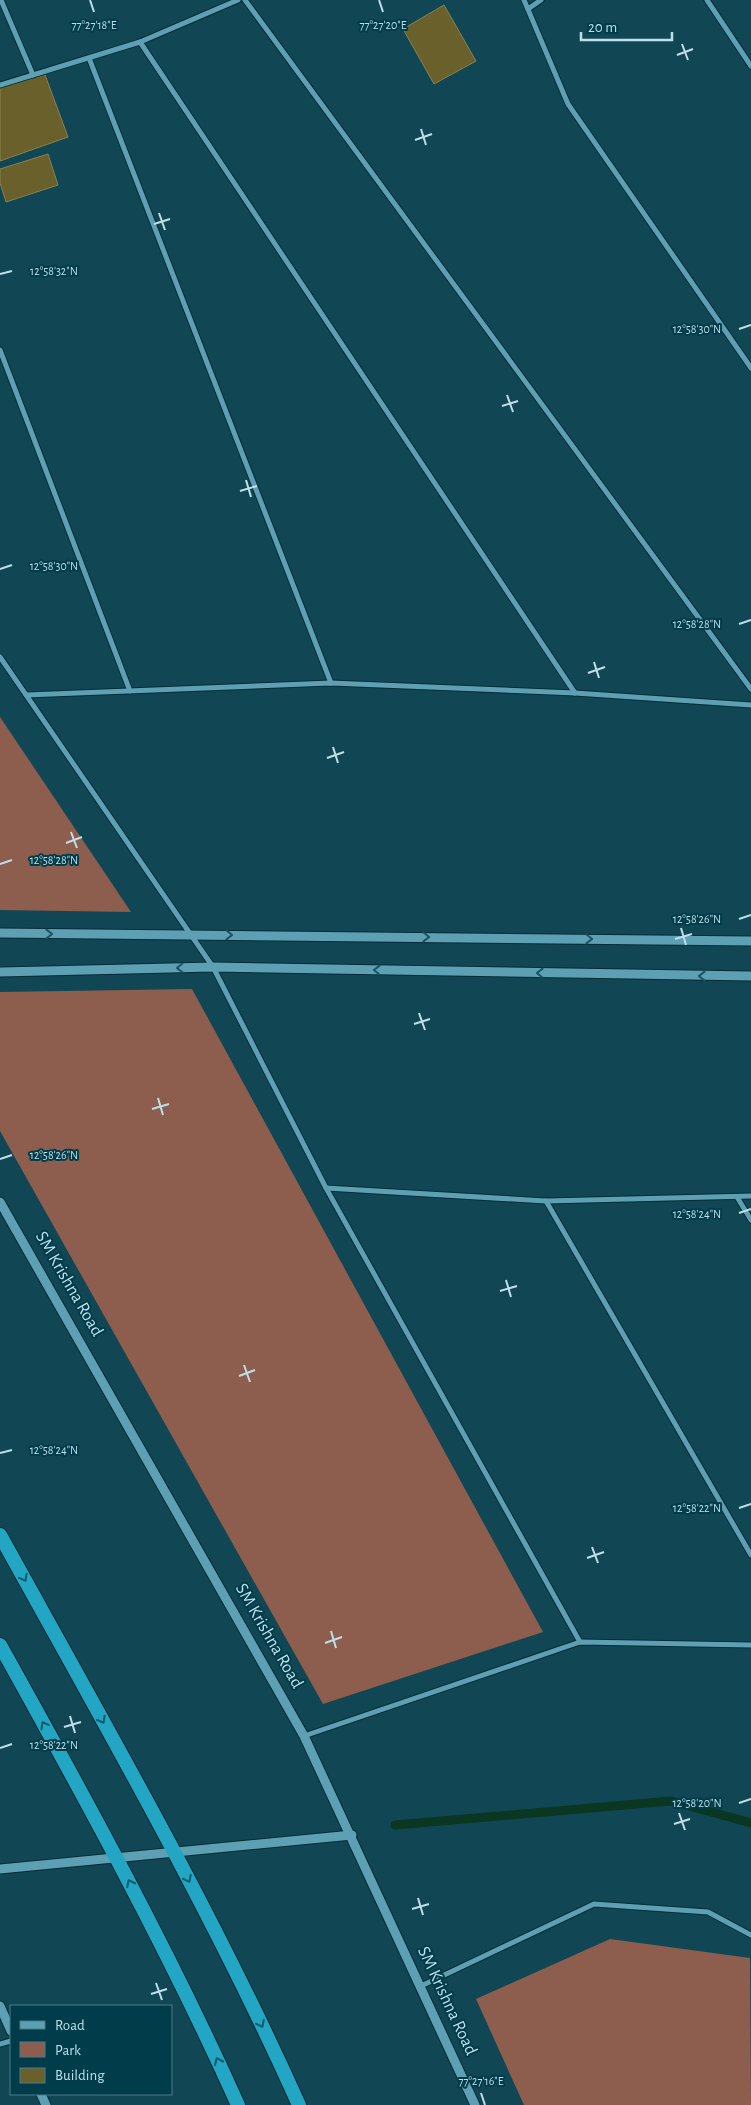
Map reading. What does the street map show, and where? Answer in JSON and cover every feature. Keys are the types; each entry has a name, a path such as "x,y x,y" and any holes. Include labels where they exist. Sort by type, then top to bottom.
{"highway":[{"path":"0,1536 174,1852 272,2044 299,2105"},
{"path":"0,1645 118,1858 205,2032 238,2105"}],"street":[{"path":"1,0 33,75"},
{"path":"0,85 140,42 238,0"},
{"path":"246,0 751,689"},
{"path":"524,0 568,104 751,368"},
{"path":"528,9 541,0"},
{"path":"706,0 751,66"},
{"path":"140,42 575,693"},
{"path":"89,58 331,683"},
{"path":"0,350 130,691"},
{"path":"0,657 213,967 326,1188 580,1642"},
{"path":"26,695 331,683 575,693 751,705"},
{"path":"0,933 751,942"},
{"path":"0,972 213,967 751,976"},
{"path":"326,1188 546,1200 751,1196"},
{"path":"737,1197 751,1220"},
{"path":"546,1200 751,1555"},
{"name":"SM Krishna Road","path":"0,1202 304,1736 352,1835 419,1986 475,2105"},
{"path":"304,1736 580,1642 751,1645"},
{"path":"0,1869 352,1835"},
{"path":"419,1986 594,1904 708,1912 751,1935"},
{"path":"0,2006 10,2029"}],"green space":[{"path":"0,717 131,912 0,910"},
{"path":"192,989 543,1632 323,1704 0,1131 0,992"},
{"path":"610,1939 750,1958 751,2105 524,2105 476,1999"}],"building":[{"path":"444,5 476,61 434,84 403,29"},
{"path":"44,72 68,137 0,161 0,88"},
{"path":"48,154 58,185 6,202 0,183 0,169"}],"waterway":[{"path":"395,1825 671,1801 751,1823"}]}
